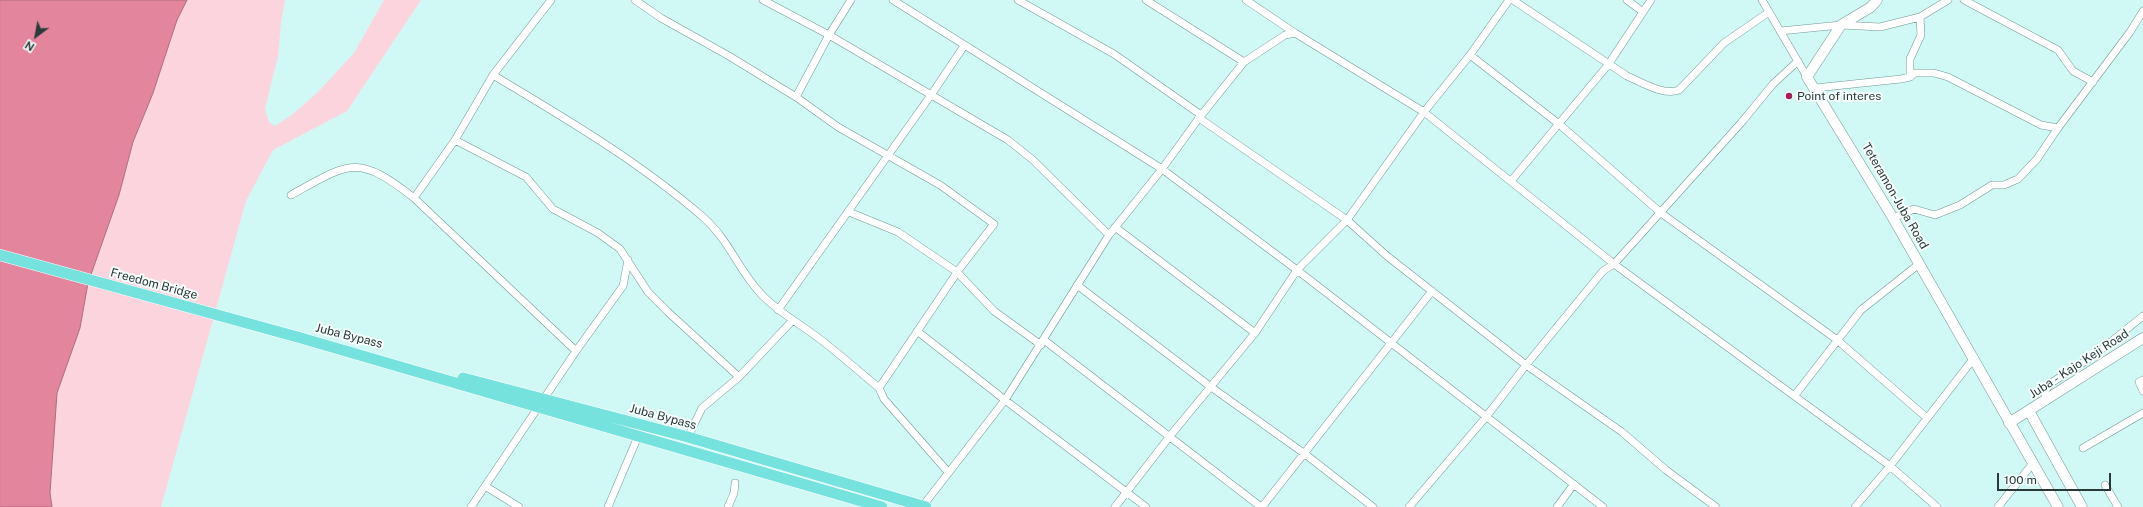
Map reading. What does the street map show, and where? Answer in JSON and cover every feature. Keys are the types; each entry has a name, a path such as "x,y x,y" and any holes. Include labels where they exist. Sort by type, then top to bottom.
{"main road":[{"name":"Freedom Bridge","path":"0,254 302,338"},
{"name":"Juba Bypass","path":"302,338 541,402 643,424 923,507"},
{"name":"Juba Bypass","path":"541,402 638,436 882,507"}],"street":[{"path":"414,198 455,140 492,75 550,0"},
{"path":"635,0 661,18 729,56 796,97 838,127 940,185 994,224 957,272 878,388"},
{"path":"763,0 829,35 1008,140 1033,160 1109,234"},
{"path":"796,97 829,35 851,0"},
{"path":"893,0 1162,169 1298,270 1603,507"},
{"path":"1018,0 1114,54 1346,220 1387,256 1526,365 1622,432 1666,470 1714,506"},
{"path":"1146,0 1244,62"},
{"path":"1246,0 1295,33 1424,112 1614,264 1890,466 1937,507"},
{"path":"1115,507 1170,436 1255,333 1298,270 1346,220 1424,112 1470,55 1509,0"},
{"path":"1513,0 1608,65 1647,85 1674,92 1684,85 1724,43 1769,12"},
{"path":"1627,0 1643,12"},
{"path":"1511,181 1608,65 1651,0"},
{"path":"1762,0 1808,77 1841,25 1871,7 1877,0"},
{"path":"1780,31 1841,25 1880,27 1920,17 1948,0"},
{"path":"1964,0 2058,50 2061,52 2073,71 2093,82"},
{"path":"1893,218 1914,209 1935,215 1960,205 1992,185 2004,185 2018,179 2037,159 2058,128 2130,32 2143,11"},
{"path":"1910,77 1912,49 1921,34 1920,17"},
{"path":"923,507 948,472 1005,400 1109,234 1162,169 1200,116 1244,62 1285,35 1295,33"},
{"path":"778,310 849,212 887,155 932,95 964,46"},
{"path":"1470,55 1559,124 1660,214 1836,339 1927,418"},
{"path":"1409,507 1486,417 1526,365 1603,271 1614,264 1660,214 1773,84 1798,61"},
{"path":"1815,88 1910,77 1915,73 1934,74 1948,77 2041,125 2058,128"},
{"path":"492,75 593,135 697,212 720,234 750,281 778,310 824,342 878,388 884,398 948,472"},
{"name":"Teteramon-Juba Road","path":"1808,77 1893,218 1974,358 2009,423"},
{"path":"455,140 526,177 552,209 598,233 620,249 648,292 739,377"},
{"path":"290,195 335,171 351,166 364,167 390,179 414,198 576,351"},
{"path":"849,212 898,232 957,272 994,311 1042,342 1170,436 1261,507 1305,454 1432,291"},
{"path":"1115,227 1255,333"},
{"path":"471,507 576,351 623,286 628,260"},
{"path":"1795,395 1836,339 1861,310 1919,264"},
{"path":"1077,285 1211,387 1305,454 1373,507"},
{"path":"2046,401 2045,391 2051,383 2092,357 2143,316"},
{"path":"688,437 702,408 739,377 792,321"},
{"path":"917,331 1146,507"},
{"name":"Juba - Kajo Keji Road","path":"2009,423 2046,401 2143,338"},
{"path":"1856,507 1974,358"},
{"path":"2143,380 2139,382 2143,391"},
{"name":"Juba - Kajo Keji Road","path":"2029,411 2082,507"},
{"path":"2083,448 2143,413"},
{"path":"2009,423 2058,507"},
{"path":"608,507 643,424"},
{"path":"1998,507 2033,463"},
{"path":"728,507 734,493 735,483"},
{"path":"1557,507 1574,484"},
{"path":"2105,484 2118,507"},
{"path":"486,486 519,507"}],"shaded area":[{"path":"0,0 187,0 177,20 153,93 133,142 119,195 88,283 80,328 57,393 50,493 52,507 0,507"},
{"path":"187,0 285,0 281,22 278,56 265,109 269,122 275,126 293,114 319,91 354,53 384,0 421,0 347,111 273,150 246,201 161,507 52,507 50,493 57,393 80,328 88,283 119,195 133,142 153,93 177,20"}],"place":[{"name":"Point of interes","path":"1789,96"}]}
